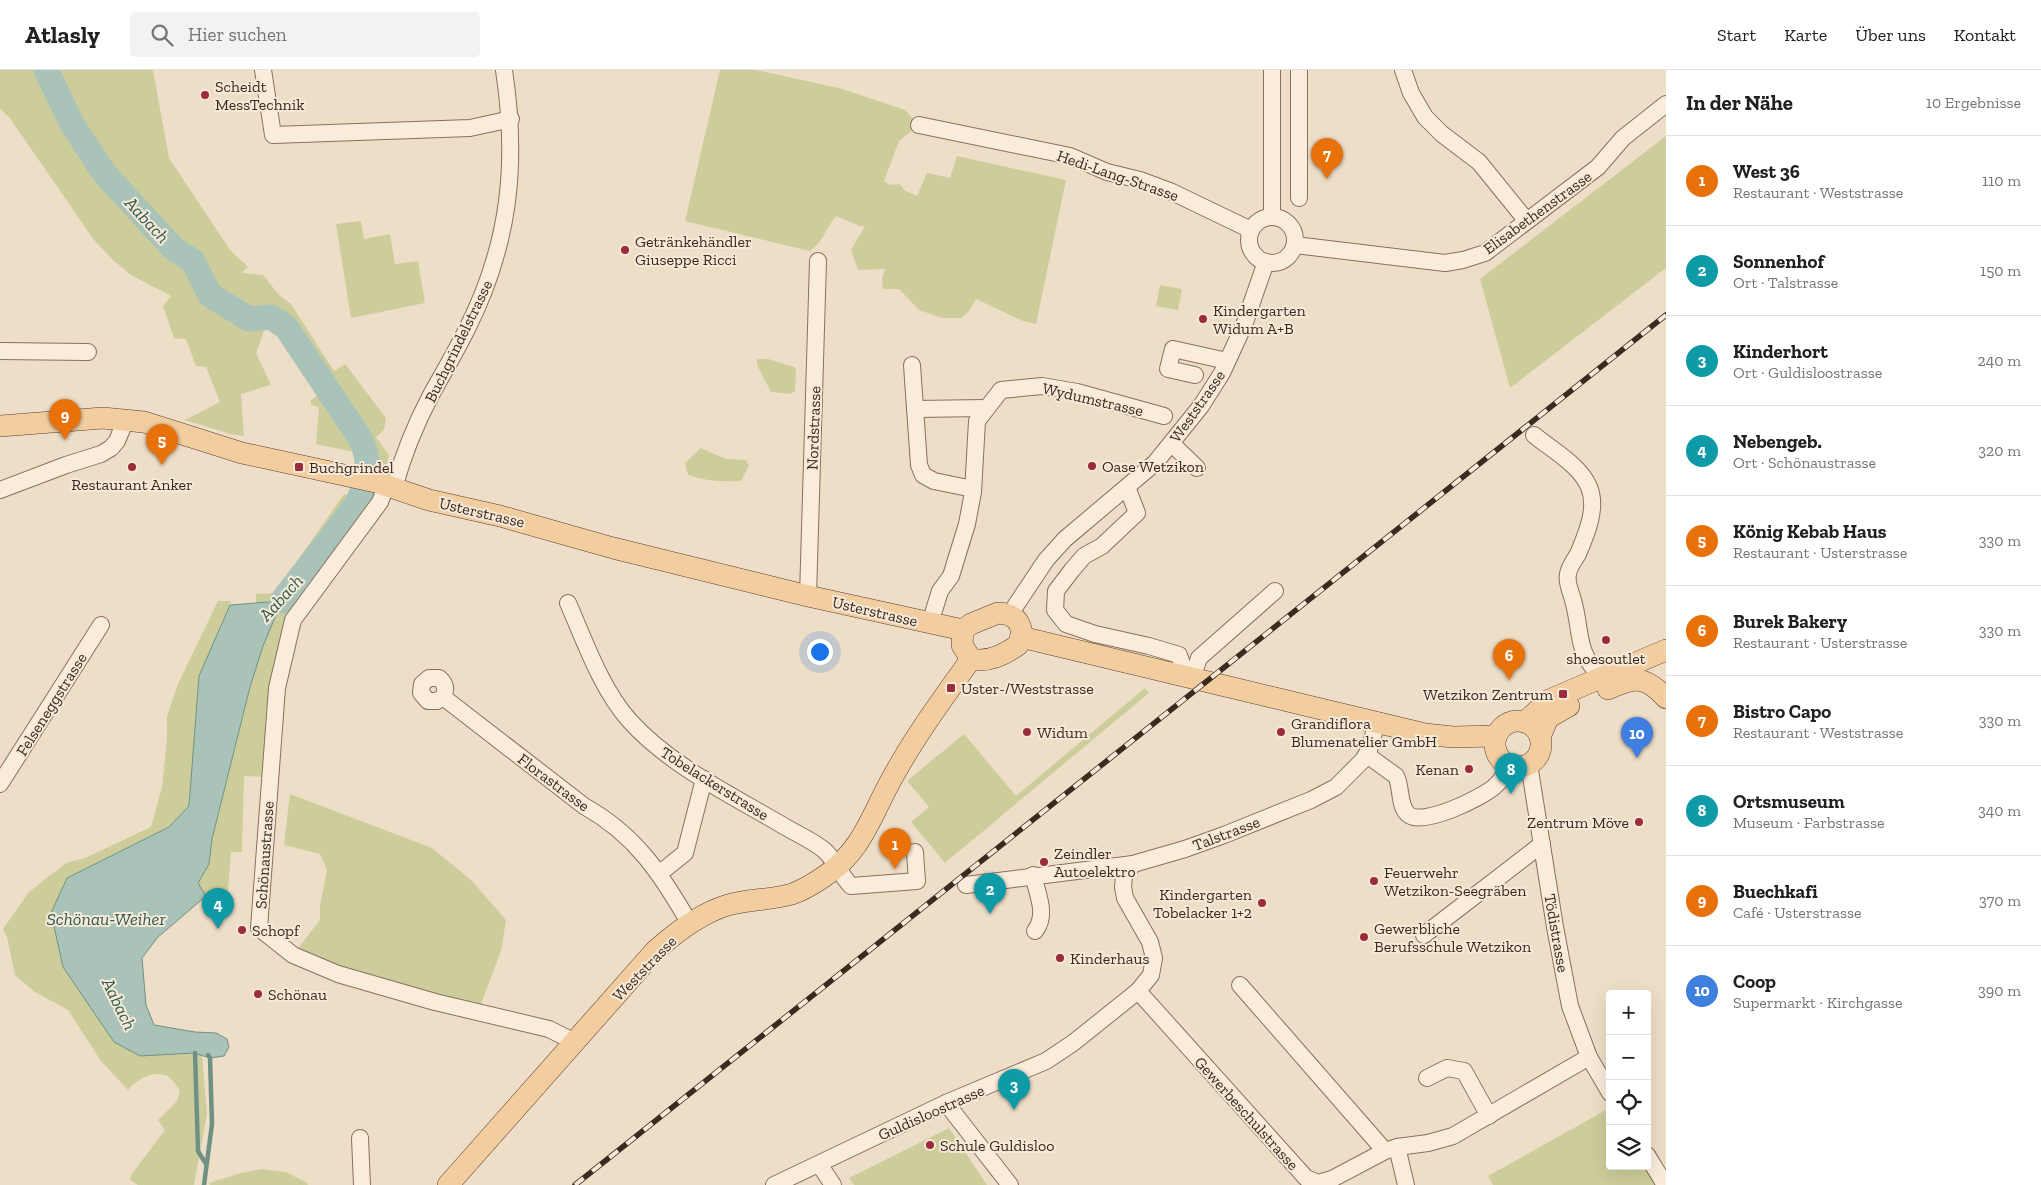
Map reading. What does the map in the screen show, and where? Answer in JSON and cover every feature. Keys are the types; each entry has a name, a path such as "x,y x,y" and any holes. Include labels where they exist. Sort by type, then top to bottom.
{"main road":[{"name":"Usterstrasse","path":"0,426 82,418 126,419 164,427 262,459 352,477 384,490 500,516 613,548 808,596 963,630"},
{"path":"998,613 1010,614 1020,625 1021,637 1018,645 996,657 980,661 971,659 962,645 963,630 986,617 998,613"},
{"path":"1021,637 1435,736 1496,736"},
{"path":"1525,722 1549,700 1666,650"},
{"name":"Weststrasse","path":"448,1185 655,951 690,924 726,906 750,900 792,894 837,867 851,853 866,833 906,754 971,659"},
{"path":"1540,738 1537,730 1525,722 1511,722 1504,725 1496,736 1496,750 1503,762 1519,765 1538,755 1540,738 1545,724 1554,714 1627,680 1638,679 1647,682 1666,698"}],"street":[{"path":"263,70 273,134 470,128 511,119"},
{"name":"Buchgrindelstrasse","path":"384,490 400,464 412,434 467,329 490,277 498,250 509,193 511,119 504,70"},
{"path":"1272,70 1272,216"},
{"path":"1299,70 1299,198"},
{"path":"1403,70 1411,93 1425,117 1442,134 1479,162 1526,220"},
{"name":"Elisabethenstrasse","path":"1295,245 1445,263 1463,260 1485,252 1598,167 1623,138 1666,104"},
{"name":"Hedi-Lang-Strasse","path":"919,125 1070,156 1107,172 1140,180 1172,192 1252,230"},
{"path":"1272,216 1280,218 1293,229 1295,245 1291,253 1284,259 1276,262 1266,262 1253,253 1249,237 1256,223 1272,216"},
{"name":"Nordstrasse","path":"808,596 818,261"},
{"name":"Weststrasse","path":"1010,614 1046,560 1065,539 1155,463 1201,406 1227,361 1244,325 1266,262"},
{"path":"1195,374 1168,369 1173,349 1227,361"},
{"path":"0,352 88,352"},
{"path":"912,364 919,465 923,475 934,481 973,489"},
{"name":"Wydumstrasse","path":"930,623 940,591 951,576 967,524 973,489 977,421 1001,390 1042,386 1077,392 1164,416"},
{"path":"915,408 986,408"},
{"path":"0,490 66,464 101,454 117,442 126,419"},
{"path":"1534,435 1576,468 1586,481 1590,491 1592,505 1589,524 1567,577 1574,602 1581,648 1591,665 1602,677"},
{"path":"1172,444 1197,468"},
{"path":"1127,487 1137,513 1102,546 1084,556 1072,570 1056,591 1055,610 1066,624 1095,634 1149,646 1178,656 1189,677"},
{"name":"Schönaustrasse","path":"384,490 293,620 277,688 259,928 293,955 338,974 435,1002 549,1029 575,1042"},
{"path":"1189,677 1199,658 1275,591"},
{"name":"Tobelackerstrasse","path":"568,603 605,682 628,719 658,746 704,779 825,850 851,886 917,881 915,852"},
{"name":"Felseneggstrasse","path":"0,784 101,624"},
{"name":"Florastrasse","path":"443,697 584,806 614,825 660,873 690,924"},
{"name":"Talstrasse","path":"966,885 1015,880 1033,875 1133,864 1218,838 1320,795 1343,781 1366,755 1377,722"},
{"path":"1366,755 1396,776 1404,810 1410,816 1418,818 1446,811 1480,796 1519,765"},
{"name":"Tödistrasse","path":"1519,765 1542,844 1570,1006 1589,1057 1606,1086"},
{"path":"660,873 685,853 704,779"},
{"path":"1424,935 1542,844"},
{"name":"Guldisloostrasse","path":"774,1185 946,1103 1046,1061 1138,991 1151,975 1154,958 1150,942 1125,898 1124,876 1133,864"},
{"path":"1033,875 1043,916 1041,924 1035,931"},
{"path":"1240,985 1391,1149 1406,1185"},
{"name":"Gewerbeschulstrasse","path":"1138,991 1306,1178 1318,1183 1332,1179 1391,1149 1428,1143 1453,1136 1589,1057"},
{"path":"1427,1078 1447,1068 1464,1071 1489,1116"},
{"path":"946,1103 1010,1185"},
{"path":"360,1138 362,1185"},
{"path":"1651,1162 1665,1185"},
{"path":"818,1164 833,1185"}],"green space":[{"path":"0,70 153,70 169,158 230,250 248,267 242,273 263,275 279,295 291,304 334,371 345,364 386,418 384,430 376,437 389,455 387,464 383,465 355,457 354,452 316,444 319,407 311,405 311,400 321,393 275,324 264,331 256,353 271,385 241,394 244,436 230,434 185,420 220,402 206,367 196,366 186,339 174,338 163,306 171,296 131,275 94,240 9,117 0,109"},
{"path":"720,70 756,70 839,88 905,110 919,125 899,141 884,181 890,185 900,184 904,190 917,196 927,173 950,178 957,156 1066,180 1036,324 1023,321 976,299 969,311 961,318 942,318 919,310 899,289 883,289 882,279 885,269 858,270 851,250 865,226 860,226 836,216 822,239 810,251 685,221"},
{"path":"1666,136 1666,268 1510,388 1480,279"},
{"path":"361,221 364,239 390,234 395,264 418,261 425,303 351,318 336,224"},
{"path":"1160,285 1182,289 1178,310 1156,306"},
{"path":"757,359 768,359 794,367 796,370 795,391 791,394 771,392 757,365"},
{"path":"701,448 726,459 746,460 749,466 741,481 714,481 688,475 685,463"},
{"path":"344,494 380,502 293,620 270,777 244,776 242,852 231,852 226,916 205,916 206,896 198,883 209,864 212,839 250,687 263,646 282,601 256,603 256,594 275,593"},
{"path":"218,601 231,601 199,676 189,806 169,827 67,878 51,913 177,1053 202,1055 207,1114 194,1185 138,1185 130,1180 131,1175 165,1130 158,1120 177,1101 180,1090 169,1077 158,1074 141,1079 128,1090 101,1061 68,1010 35,992 15,975 7,937 3,929 29,892 66,863 85,858 151,827 162,787 167,738 167,716 178,684"},
{"path":"1145,688 1149,693 945,863 911,822 929,807 907,781 964,734 1016,796"},
{"path":"290,794 432,848 472,881 506,920 501,951 478,1012 293,955 320,920 320,906 327,870 320,854 284,845"},
{"path":"1606,1110 1606,1170 1648,1170 1658,1185 1493,1185 1488,1176"},
{"path":"949,1128 987,1185 854,1185 849,1178"},
{"path":"261,1169 286,1172 308,1185 210,1185 209,1183 241,1173"}],"water":[{"name":"Schönau-Weiher","path":"282,601 263,646 250,687 212,839 209,864 198,883 206,896 158,937 142,958 146,1005 154,1025 195,1032 216,1033 227,1039 229,1047 224,1056 210,1058 194,1053 140,1056 114,1042 63,967 51,913 67,878 169,827 189,806 199,676 230,605"}],"waterway":[{"name":"Aabach","path":"46,70 72,124 104,173 174,249 193,261 210,295 249,319 271,317 286,327 360,438 364,447 367,464 366,480 360,497 356,505 282,601"},
{"name":"Aabach","path":"195,1053 198,1151 206,1164"},
{"name":"Aabach","path":"204,1185 212,1124 210,1058 208,1055"}],"railway":[{"path":"575,1185 1666,315"}],"place":[{"name":"Scheidt MessTechnik","path":"205,95"},
{"name":"Bistro Capo","path":"1327,179"},
{"name":"Getränkehändler Giuseppe Ricci","path":"625,250"},
{"name":"Kindergarten Widum A+B","path":"1203,319"},
{"name":"Buechkafi","path":"65,440"},
{"name":"König Kebab Haus","path":"162,465"},
{"name":"Oase Wetzikon","path":"1092,466"},
{"name":"Restaurant Anker","path":"132,467"},
{"name":"Buchgrindel","path":"299,467"},
{"name":"shoesoutlet","path":"1606,640"},
{"name":"Burek Bakery","path":"1509,680"},
{"name":"Uster-/Weststrasse","path":"951,688"},
{"name":"Wetzikon Zentrum","path":"1563,694"},
{"name":"Widum","path":"1027,732"},
{"name":"Grandiflora Blumenatelier GmbH","path":"1281,732"},
{"name":"Coop","path":"1637,758"},
{"name":"Kenan","path":"1469,769"},
{"name":"Ortsmuseum","path":"1511,794"},
{"name":"Zentrum Möve","path":"1639,822"},
{"name":"Zeindler Autoelektro","path":"1044,862"},
{"name":"West 36","path":"895,869"},
{"name":"Feuerwehr Wetzikon-Seegräben","path":"1374,881"},
{"name":"Kindergarten Tobelacker 1+2","path":"1262,903"},
{"name":"Sonnenhof","path":"990,914"},
{"name":"Nebengeb.","path":"218,929"},
{"name":"Schopf","path":"242,930"},
{"name":"Gewerbliche Berufsschule Wetzikon","path":"1364,937"},
{"name":"Kinderhaus","path":"1060,958"},
{"name":"Schönau","path":"258,994"},
{"name":"Kinderhort","path":"1014,1110"},
{"name":"Schule Guldisloo","path":"930,1145"}]}
